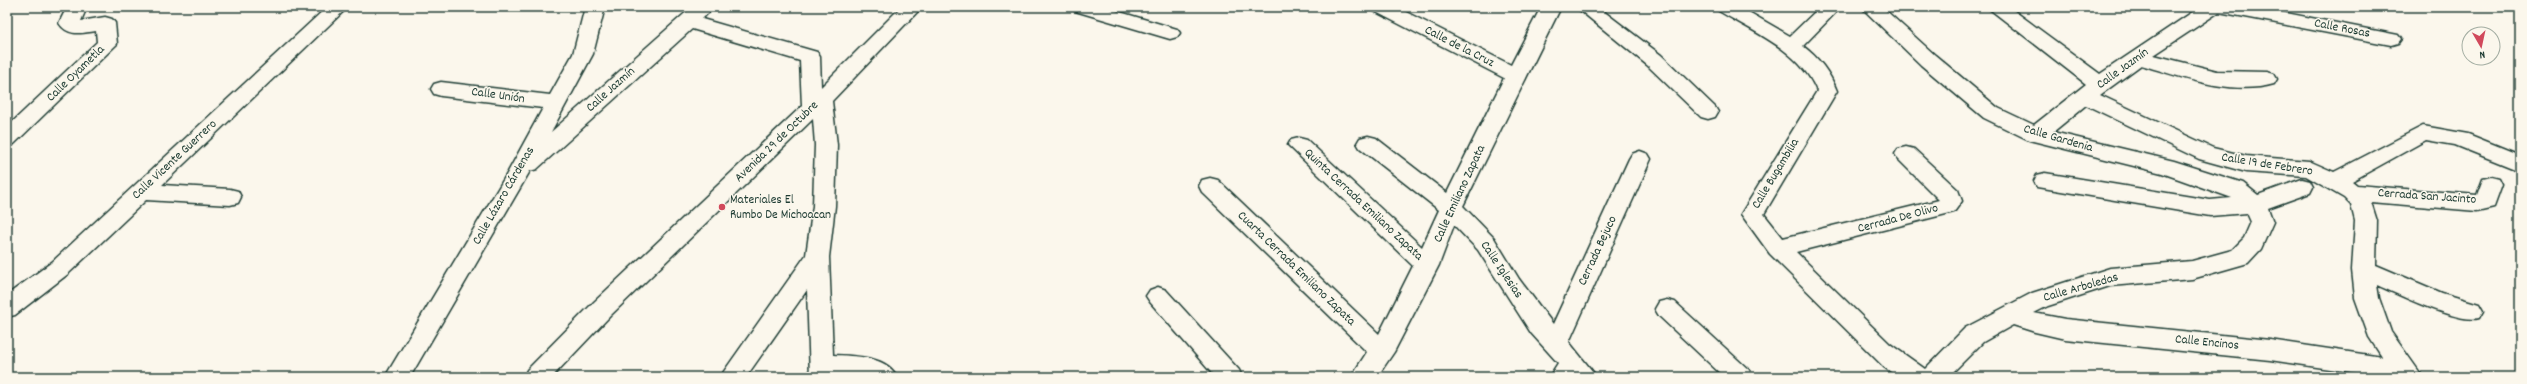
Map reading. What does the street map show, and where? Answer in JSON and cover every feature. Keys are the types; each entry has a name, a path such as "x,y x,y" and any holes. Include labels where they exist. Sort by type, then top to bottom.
{"street":[{"name":"Calle Oyametla","path":"7,139 107,44 105,23 78,28 70,23 77,7"},
{"name":"Calle Vicente Guerrero","path":"7,308 60,268 338,7"},
{"name":"Calle Jazmín","path":"518,174 704,7"},
{"path":"1082,7 1170,33"},
{"name":"Calle de la Cruz","path":"1381,7 1515,75"},
{"name":"Calle Emiliano Zapata","path":"1363,377 1382,352 1426,265 1451,208 1515,75 1551,7"},
{"path":"1586,7 1654,60 1708,112"},
{"name":"Calle Bugambilia","path":"1726,7 1792,45 1817,72 1827,91 1755,206 1752,214 1779,248 1881,350 1904,369 1918,377"},
{"path":"1792,45 1831,7"},
{"name":"Calle Gardenia","path":"1872,7 1928,60 1991,113 2036,135 2166,166 2211,180 2235,189 2255,204"},
{"name":"Calle 19 de Febrero","path":"1997,7 2093,90 2207,154 2246,164 2308,169 2344,186"},
{"name":"Calle Jazmín","path":"2036,135 2063,111 2137,57 2213,7"},
{"name":"Calle Rosas","path":"2222,7 2391,39"},
{"name":"Avenida 29 de Octubre","path":"536,377 602,308 817,104 905,9"},
{"name":"Calle Lázaro Cárdenas","path":"397,377 518,174 555,103 583,54 597,11"},
{"path":"687,21 810,57 817,104 826,145 824,206 817,258 822,371 866,367 885,377"},
{"path":"2137,57 2209,78 2229,81 2267,79"},
{"name":"Calle Unión","path":"441,88 555,103"},
{"path":"2408,374 2381,338 2373,318 2367,298 2364,270 2366,221 2361,203 2344,186 2424,133 2434,133 2481,147 2520,163"},
{"name":"Calle Iglesias","path":"1368,143 1451,208 1486,244 1510,285 1540,326 1556,343 1573,372"},
{"name":"Quinta Cerrada Emiliano Zapata","path":"1299,145 1426,265"},
{"name":"Cerrada De Olivo","path":"1779,248 1946,206 1951,201 1946,192 1906,154"},
{"name":"Cerrada Bejuco","path":"1556,343 1640,159"},
{"path":"2045,181 2210,208 2255,204 2302,187"},
{"name":"Cuarta Cerrada Emiliano Zapata","path":"1210,186 1382,352"},
{"name":"Cerrada San Jacinto","path":"2344,186 2477,203 2486,201 2491,186"},
{"path":"140,192 230,197"},
{"name":"Calle Arboledas","path":"1932,377 1974,335 2040,299 2110,277 2192,270 2240,258 2253,243 2262,222 2255,204"},
{"path":"732,377 817,258"},
{"path":"2364,270 2435,300 2471,311"},
{"path":"1158,296 1230,377"},
{"path":"1667,309 1740,377"},
{"name":"Calle Encinos","path":"2010,314 2035,323 2065,329 2270,350 2408,374"}],"place":[{"name":"Materiales El Rumbo De Michoacan","path":"722,207"}]}
